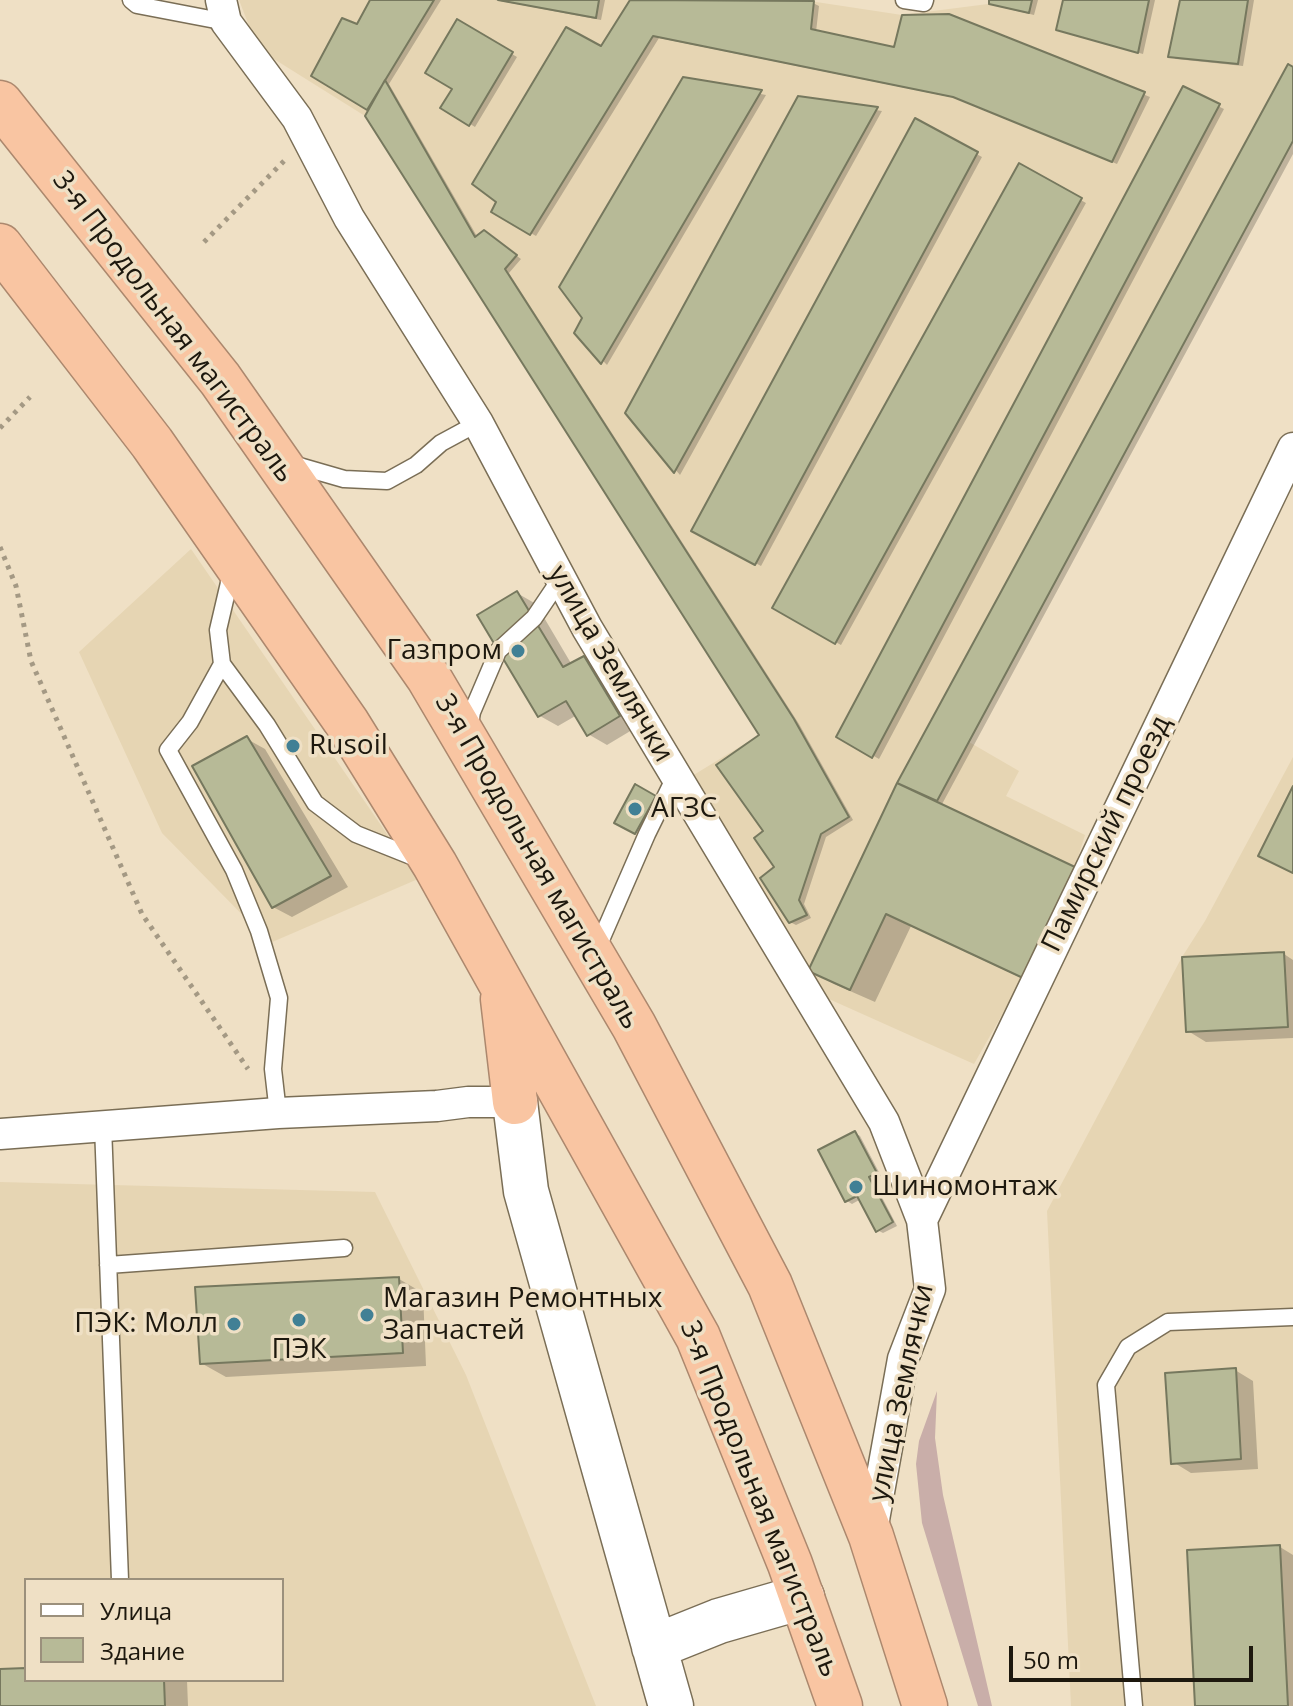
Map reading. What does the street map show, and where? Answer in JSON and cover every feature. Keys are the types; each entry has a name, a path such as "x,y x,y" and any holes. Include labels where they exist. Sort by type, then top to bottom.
{"highway":[{"name":"3-я Продольная магистраль","path":"0,103 220,379 429,678 634,1026 770,1285 871,1536 925,1706"},
{"name":"3-я Продольная магистраль","path":"0,246 152,443 347,723 435,865 698,1337 802,1597 840,1706"},
{"path":"501,981 515,1102"}],"street":[{"name":"улица Землячки","path":"224,11 297,118 349,218 478,423 561,578 675,777 884,1122 922,1220 930,1289 903,1359 871,1536"},
{"name":"Памирский проезд","path":"922,1220 1293,448"},
{"path":"0,1134 278,1113 515,1102 526,1191 671,1706"},
{"path":"654,1647 719,1621 802,1597"}],"lane":[{"path":"131,0 137,5 224,11"},
{"path":"904,0 924,3 925,0"},
{"path":"276,459 344,479 387,481 416,465 441,443 478,423"},
{"path":"234,560 218,630 222,664 267,725 315,803 356,834 435,865"},
{"path":"467,743 472,712 498,651 534,618 561,578"},
{"path":"222,664 190,722 168,750 234,870 259,931 279,998 273,1069 278,1113"},
{"path":"593,958 613,908 675,777"},
{"path":"103,1126 120,1578"},
{"path":"108,1265 344,1248"},
{"path":"1134,1706 1106,1385 1128,1347 1168,1322 1293,1317"}],"path":[{"path":"204,242 308,139"},
{"path":"0,428 30,397"},
{"path":"0,547 16,586 31,661 142,914 278,1113"}],"shaded area":[{"path":"239,0 803,0 902,15 988,4 989,0 1293,0 1293,141 969,742 1019,771 1006,796 1085,835 1075,867 1023,978 974,1064 811,991 692,776 759,735 365,116 258,49"},
{"path":"191,549 418,879 270,943 162,833 79,652"},
{"path":"1293,757 1293,1706 1071,1706 1047,1211"},
{"path":"0,1182 375,1192 466,1375 596,1706 0,1706"},
{"path":"937,1391 935,1438 943,1495 992,1706 978,1706 922,1523 916,1464 919,1441"}],"building":[{"path":"370,0 434,0 367,110 311,76 342,18 357,24"},
{"path":"498,0 599,0 596,18"},
{"path":"630,0 814,1 811,29 894,47 902,15 949,14 1145,92 1112,162 953,97 653,36 530,235 491,212 496,202 472,184 566,27 601,46"},
{"path":"989,0 1032,0 1029,13 989,4"},
{"path":"1063,0 1149,0 1138,53 1056,30"},
{"path":"1180,0 1248,0 1238,64 1168,57"},
{"path":"457,19 513,52 469,126 440,108 452,89 425,73"},
{"path":"1288,64 1293,67 1293,141 937,801 897,783"},
{"path":"683,77 762,90 601,364 574,333 582,318 559,287"},
{"path":"385,80 475,237 484,230 517,255 505,269 794,719 849,817 821,834 799,900 807,915 789,923 760,878 774,867 754,838 763,831 716,765 759,735 365,116"},
{"path":"1183,86 1220,104 872,758 836,737"},
{"path":"798,96 878,107 674,473 625,413"},
{"path":"915,118 978,152 755,565 691,531"},
{"path":"1019,163 1082,198 835,644 772,608"},
{"path":"517,591 563,667 584,656 620,716 587,736 566,701 538,717 477,615"},
{"path":"247,736 331,876 272,908 192,766"},
{"path":"897,783 1075,867 1023,978 886,914 850,990 808,971"},
{"name":"АГЗС","path":"635,784 656,796 635,834 614,823"},
{"path":"1293,786 1293,873 1258,856"},
{"path":"1284,952 1288,1027 1186,1032 1182,957"},
{"name":"Шиномонтаж","path":"855,1131 877,1173 869,1177 893,1222 876,1232 857,1196 845,1202 818,1150"},
{"name":"ПЭК","path":"399,1277 403,1353 200,1364 195,1287"},
{"path":"1236,1368 1241,1459 1171,1464 1165,1373"},
{"path":"1280,1545 1288,1706 1195,1706 1187,1550"},
{"path":"24,1668 24,1682 164,1682 165,1706 0,1706 0,1669"}],"place":[{"name":"Газпром","path":"518,651"},
{"name":"Rusoil","path":"293,746"},
{"name":"АГЗС","path":"635,809"},
{"name":"Шиномонтаж","path":"856,1187"},
{"name":"Магазин Ремонтных Запчастей","path":"367,1315"},
{"name":"ПЭК","path":"299,1320"},
{"name":"ПЭК: Молл","path":"234,1324"}]}
